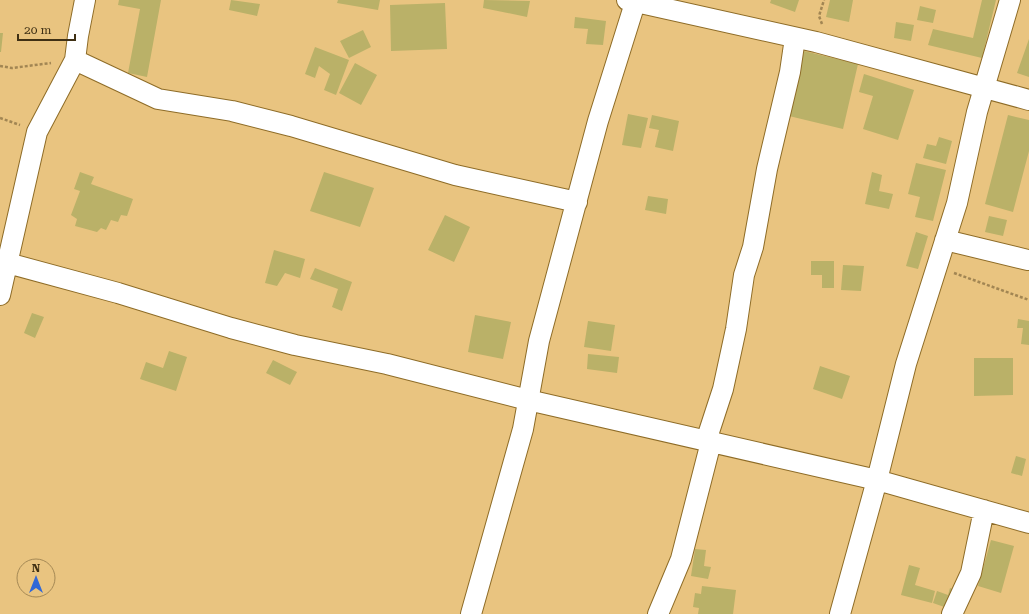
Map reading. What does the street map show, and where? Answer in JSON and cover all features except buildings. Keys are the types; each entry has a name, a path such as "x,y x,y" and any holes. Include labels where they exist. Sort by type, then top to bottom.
{"street":[{"path":"0,295 4,261 37,132 75,60 78,36 86,0"},
{"path":"840,614 877,480 906,364 957,202 976,112 1010,0"},
{"path":"471,614 523,429 539,341 631,1 795,38 1029,100"},
{"path":"658,614 681,559 722,389 736,329 744,275 753,247 767,169 790,72 795,38"},
{"path":"75,60 158,99 232,111 291,126 455,174 577,202"},
{"path":"945,240 1028,260"},
{"path":"4,261 295,345 387,364 528,400 877,480 1029,523"},
{"path":"952,614 971,574 984,510"}],"path":[{"path":"0,66 12,68 75,60"},
{"path":"936,267 1029,300"}]}
